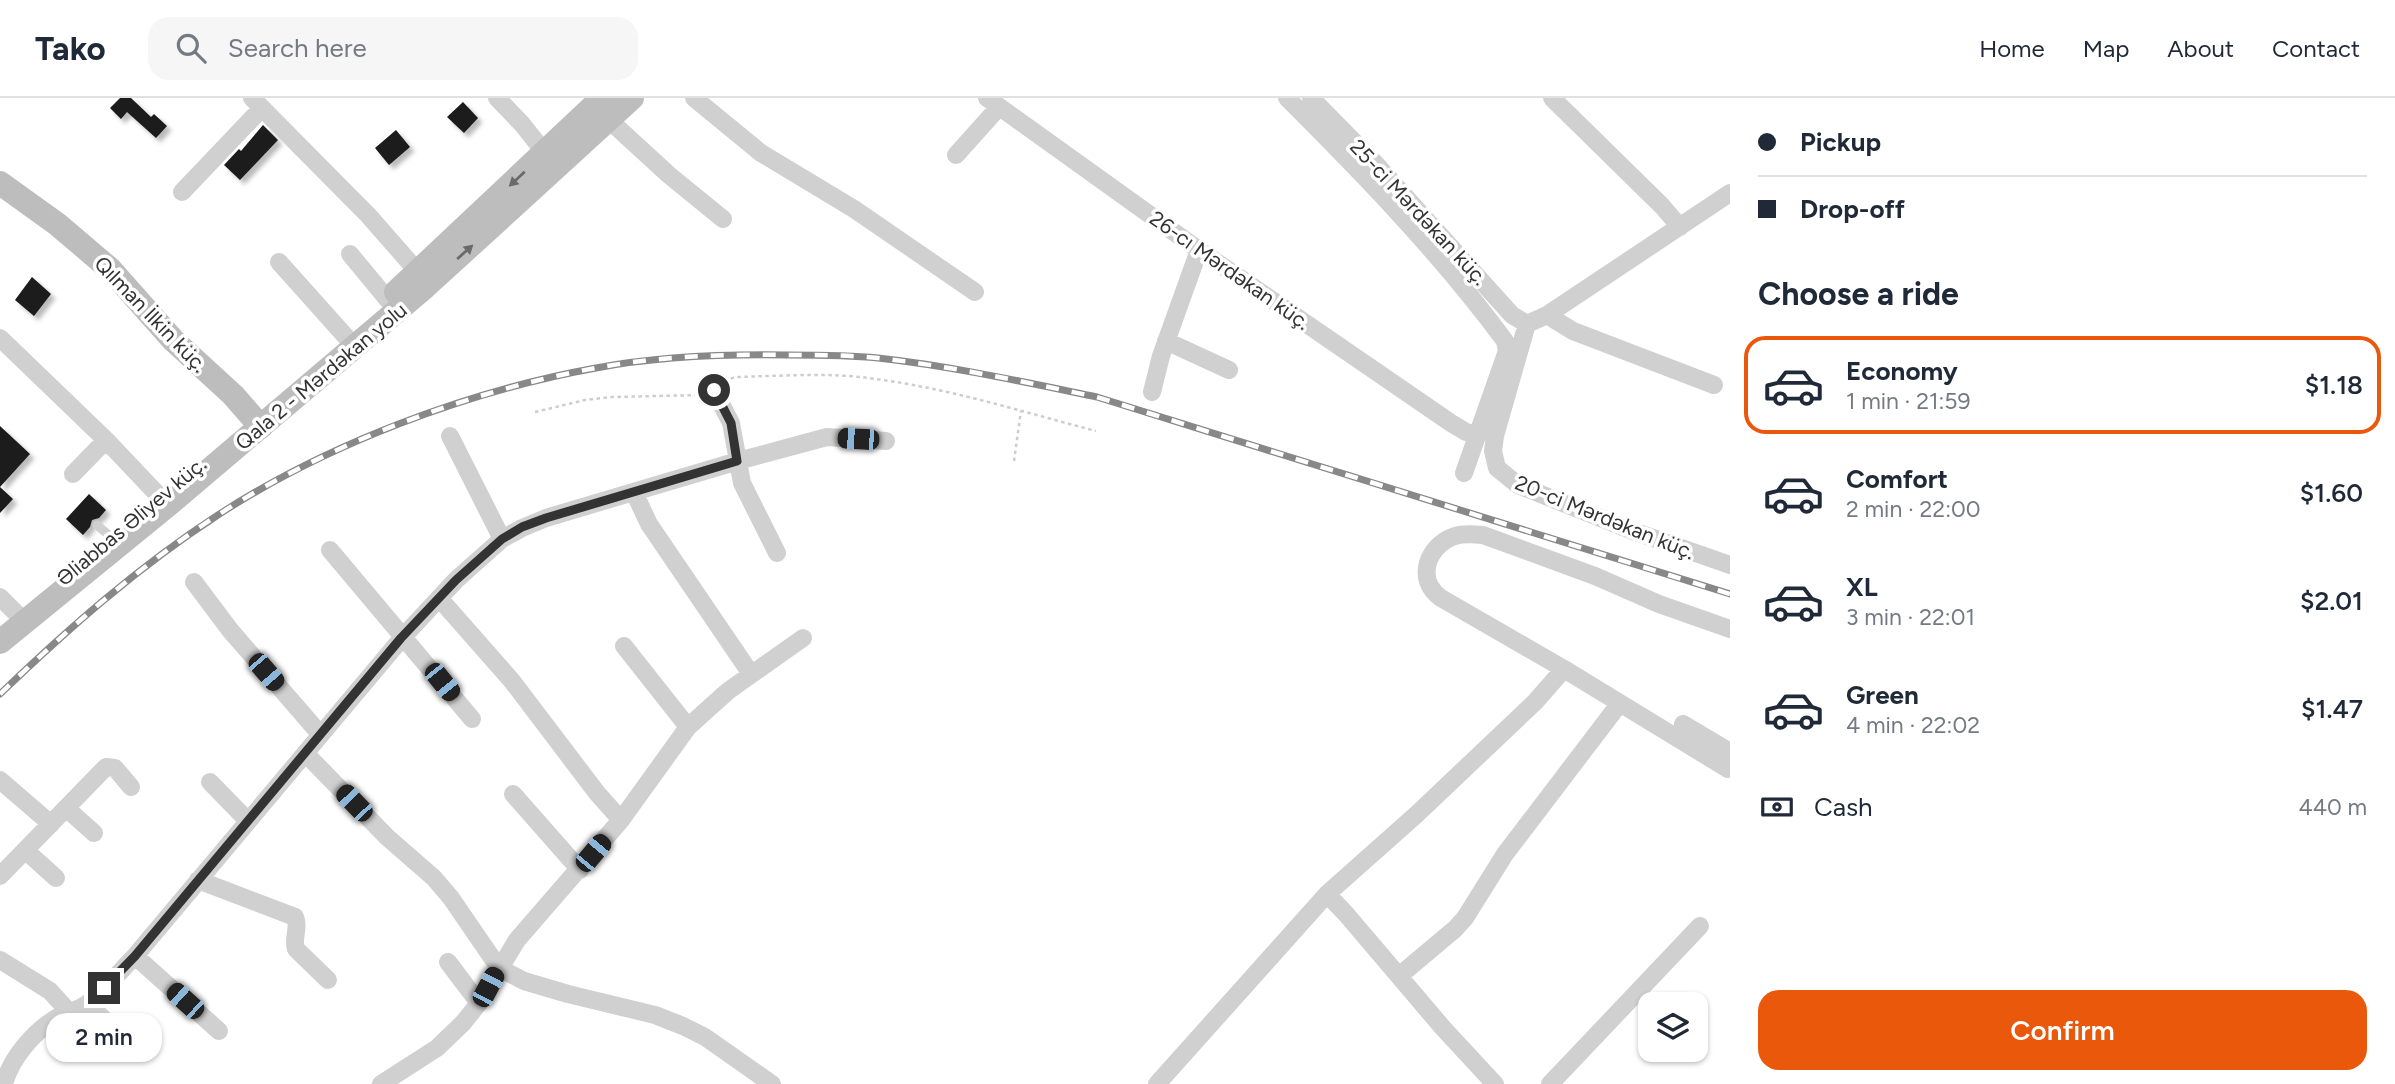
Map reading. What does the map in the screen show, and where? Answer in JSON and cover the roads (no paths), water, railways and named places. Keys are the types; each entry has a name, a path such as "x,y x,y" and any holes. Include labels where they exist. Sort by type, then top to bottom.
{"main road":[{"name":"Qala 2 - Mərdəkan yolu","path":"0,642 257,423 425,288 606,109 632,98"},
{"name":"Əliabbas Əliyev küç.","path":"9,623 104,531 160,497 257,423 544,153 606,109"},
{"name":"Qılman İlkin küç.","path":"0,183 57,224 116,275 173,340 233,395 257,423"}],"street":[{"path":"497,98 522,124 544,153"},
{"path":"694,98 761,153 853,209 975,292"},
{"path":"1287,98 1387,199 1454,275 1505,341 1507,351 1464,473"},
{"name":"25-ci Mərdəkan küç.","path":"1311,98 1374,162 1512,315 1527,324"},
{"path":"1552,98 1680,227"},
{"path":"956,155 993,102"},
{"name":"26-cı Mərdəkan küç.","path":"993,102 1199,250 1451,423 1466,432 1477,434"},
{"path":"182,192 257,103 358,205 418,272"},
{"path":"606,109 661,169 723,219"},
{"path":"1527,324 1548,315 1730,193"},
{"path":"1152,392 1166,341 1199,250"},
{"path":"350,254 388,300"},
{"path":"279,262 347,338"},
{"path":"1548,315 1573,331 1714,385"},
{"name":"20-ci Mərdəkan küç.","path":"1527,324 1495,436 1493,450 1497,468 1518,485 1633,531 1730,565"},
{"path":"1,341 106,440 160,497"},
{"path":"1166,341 1229,370"},
{"path":"714,390 731,423 742,483 777,552"},
{"path":"450,436 502,539"},
{"path":"4,1084 16,1056 45,1027 88,1003 135,956 401,638 502,539 522,527 546,518 737,461 827,438 886,441"},
{"path":"74,474 106,440"},
{"path":"634,492 649,524 751,674"},
{"path":"1729,760 1620,703 1431,591 1427,584 1426,570 1436,549 1457,535 1483,535 1730,629"},
{"path":"330,550 401,638 426,663 472,719"},
{"path":"194,582 230,631 320,734"},
{"path":"0,597 9,623"},
{"path":"439,598 512,681 597,793 621,820"},
{"path":"381,1084 437,1048 453,1034 479,1003 517,940 621,820 688,727 727,691 803,638"},
{"path":"624,646 688,727"},
{"path":"1157,1084 1327,894 1535,702 1564,669"},
{"path":"1399,976 1465,918 1505,854 1620,703"},
{"path":"1683,724 1729,760"},
{"path":"305,753 387,837 434,878 499,968 524,981 656,1015 683,1026 705,1037 772,1084"},
{"path":"0,876 106,767 115,768 131,787"},
{"path":"0,780 51,824"},
{"path":"210,782 248,821"},
{"path":"513,794 580,870"},
{"path":"66,808 94,833"},
{"path":"25,850 57,878"},
{"path":"198,880 295,917 298,923 294,942 296,949 328,980"},
{"path":"1327,894 1495,1084"},
{"path":"1550,1084 1700,926"},
{"path":"135,956 219,1031"},
{"path":"448,962 479,1003"},
{"path":"1,963 50,990 69,1012"},
{"path":"88,1003 126,1042"}],"railway":[{"path":"0,694 78,622 132,577 218,515 305,465 400,423 498,391 596,368 692,357 810,355 878,358 960,370 1097,397 1730,594"}]}
